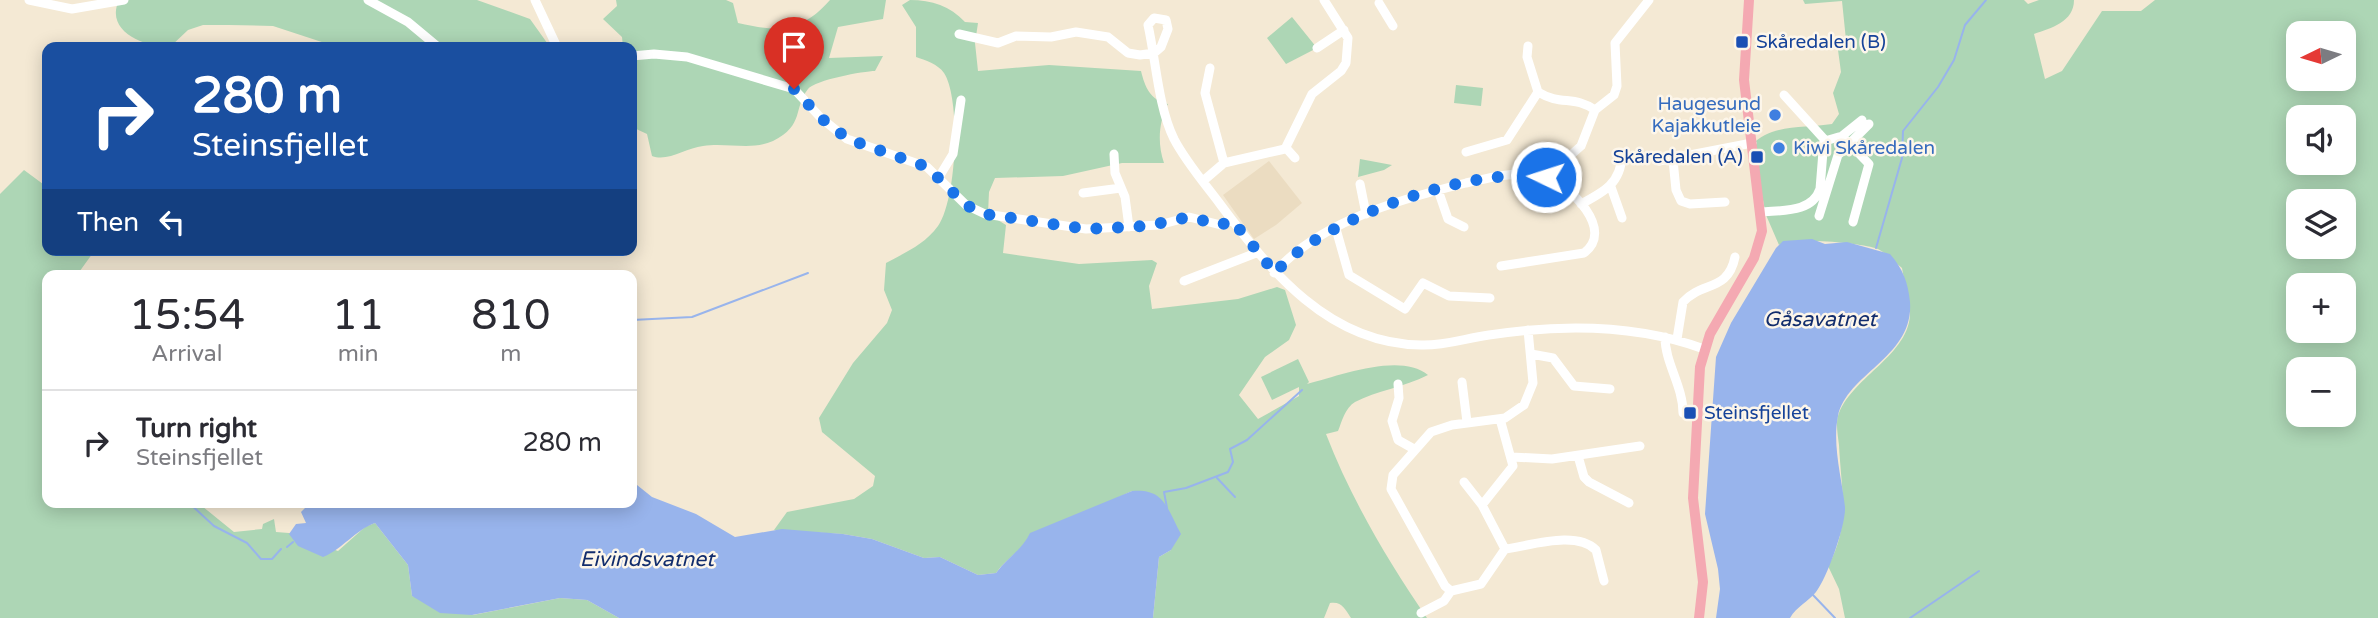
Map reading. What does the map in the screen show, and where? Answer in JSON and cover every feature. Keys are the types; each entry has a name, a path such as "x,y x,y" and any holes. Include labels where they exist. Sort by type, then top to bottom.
{"main road":[{"path":"1699,618 1703,582 1693,498 1699,377 1704,349 1718,318 1754,258 1760,241 1761,212 1743,66 1749,0"}],"street":[{"path":"29,0 72,9 124,0"},
{"path":"368,0 408,22 432,42"},
{"path":"535,0 555,42"},
{"path":"1286,148 1312,94 1344,68 1349,43 1344,30 1324,0"},
{"path":"1546,177 1581,146 1595,110 1616,92 1615,43 1649,0"},
{"path":"1379,1 1393,26"},
{"path":"1317,48 1344,30"},
{"path":"959,34 998,43 1016,36 1051,37 1076,32 1108,37 1128,53 1154,53 1174,139 1256,253 1275,273 1330,317 1383,341 1428,345 1528,330 1595,328 1665,337 1704,349"},
{"path":"1528,46 1527,57 1538,92 1554,102 1581,102 1595,110"},
{"path":"637,56 687,57 794,89 821,118 848,139 915,161 939,177 966,205 985,214 1073,228 1129,227 1189,217 1221,225 1232,220"},
{"path":"1210,68 1205,93 1224,163"},
{"path":"1466,152 1507,140 1538,92"},
{"path":"1761,212 1802,207 1814,202 1820,189 1825,141 1818,129 1784,95"},
{"path":"939,177 953,154 961,100"},
{"path":"1819,216 1845,139 1866,122"},
{"path":"1825,141 1845,139"},
{"path":"1845,139 1867,161 1869,168 1853,222"},
{"path":"1659,162 1752,143"},
{"path":"1286,148 1295,159"},
{"path":"1203,181 1224,163 1286,148"},
{"path":"1114,154 1115,173 1129,227"},
{"path":"1581,204 1611,187 1618,176 1622,155"},
{"path":"1673,160 1676,190 1681,201 1690,204 1725,202"},
{"path":"1275,273 1293,254 1336,229 1366,214 1438,190 1503,176 1546,177 1581,204 1595,229 1593,244 1589,249 1575,256 1501,266"},
{"path":"1530,201 1534,176"},
{"path":"1360,184 1366,214"},
{"path":"1611,187 1622,218"},
{"path":"1083,193 1121,188"},
{"path":"1438,190 1448,219 1464,227"},
{"path":"1336,229 1349,275 1405,309 1423,282 1449,296 1490,298"},
{"path":"1184,281 1256,253"},
{"path":"1677,340 1683,302 1724,279 1735,257"},
{"path":"1451,591 1445,586 1391,489 1393,475 1431,432 1467,422 1500,419 1519,410 1529,399 1533,383 1528,330"},
{"path":"1665,337 1665,347 1681,391 1682,413"},
{"path":"1531,354 1553,358 1574,386 1610,389"},
{"path":"1462,382 1467,422"},
{"path":"1398,384 1393,428 1398,440 1414,449"},
{"path":"1482,505 1508,476 1512,457 1500,419"},
{"path":"1512,457 1578,456 1640,446"},
{"path":"1578,456 1584,477 1589,482 1629,503"},
{"path":"1464,482 1482,505 1505,549"},
{"path":"1421,613 1444,601 1451,591 1480,584 1505,549 1583,541 1599,554 1604,581"}],"shaded area":[{"path":"1269,161 1302,203 1254,239 1223,195"}],"green space":[{"path":"119,0 477,0 530,19 546,42 322,42 273,26 203,25 188,30 175,42 143,42 122,29 117,21"},
{"path":"616,0 726,0 733,3 738,23 777,28 809,19 830,0 886,0 883,19 838,27 829,58 883,56 875,71 829,79 808,89 790,129 773,141 747,146 703,146 671,156 652,156 647,134 637,129 637,42 622,42 622,37 603,19 617,6"},
{"path":"910,0 940,5 965,22 978,23 975,43 978,71 1049,65 1141,71 1149,92 1168,104 1160,132 1164,163 1122,163 1063,176 995,178 989,192 988,214 1006,225 1003,253 1079,264 1152,260 1157,263 1149,286 1152,309 1238,299 1277,287 1285,290 1296,325 1289,340 1265,357 1239,395 1258,419 1299,396 1299,387 1272,400 1261,377 1298,359 1309,382 1307,384 1386,366 1416,368 1428,375 1355,402 1346,411 1338,431 1326,434 1371,529 1427,618 1351,618 1343,606 1330,603 1324,618 1153,618 1159,557 1171,550 1132,491 1040,537 1007,560 996,573 978,575 940,557 924,558 872,539 843,534 774,530 787,512 854,499 873,486 875,476 822,432 819,418 853,363 887,323 892,310 884,290 886,263 933,233 944,213 949,194 953,173 953,104 944,73 931,63 916,57 916,27 902,5"},
{"path":"1803,0 2024,0 2028,4 2039,0 2074,0 2073,8 2066,19 2034,34 2045,79 2062,71 2102,11 2141,11 2155,0 2378,0 2378,618 1845,618 1839,589 1828,566 1840,536 1842,522 1838,417 1846,400 1891,353 1908,328 1910,313 1902,268 1882,252 1867,246 1826,241 1797,241 1779,245 1766,215 1752,145 1768,133 1778,130 1832,124 1839,114 1833,93 1841,72 1838,50 1846,40 1842,1 1805,4"},
{"path":"1292,17 1317,48 1286,64 1267,38"},
{"path":"1456,85 1483,88 1481,106 1454,103"},
{"path":"1360,159 1392,165 1358,177"},
{"path":"24,170 42,183 42,256 91,256 81,270 42,270 42,508 204,508 234,532 262,529 263,524 274,519 276,532 289,533 338,551 365,527 375,523 408,565 412,596 473,615 560,598 587,600 619,618 0,618 0,194"}],"water":[{"name":"Gåsavatnet","path":"1812,239 1825,244 1847,242 1890,254 1906,282 1910,302 1908,321 1902,337 1854,388 1844,401 1838,416 1837,450 1844,515 1835,551 1816,592 1790,618 1716,618 1720,589 1718,569 1705,514 1716,357 1731,323 1776,248 1783,241"},
{"name":"Eivindsvatnet","path":"637,485 652,497 696,514 735,537 782,529 843,534 872,539 924,558 940,557 978,575 996,573 1030,533 1132,491 1152,493 1164,502 1181,534 1171,550 1159,557 1153,618 619,618 587,600 560,598 472,615 440,613 412,596 408,565 375,523 323,557 298,546 289,534 296,524 306,523 301,512 305,508 637,508"}],"waterway":[{"path":"1876,248 1902,158 1903,131 1938,87 1954,60 1965,25 1986,0"},
{"path":"637,320 692,317 808,273"},
{"path":"1167,508 1164,492 1186,488 1228,472 1233,462 1230,449 1247,440 1302,390"},
{"path":"1217,478 1235,497"},
{"path":"194,508 214,526 247,543 261,559 272,559 281,549"},
{"path":"287,547 293,542"},
{"path":"1910,618 1979,571"},
{"path":"1813,595 1835,618"}],"place":[{"name":"Skåredalen (B)","path":"1742,42"},
{"name":"Haugesund Kajakkutleie","path":"1775,115"},
{"name":"Kiwi Skåredalen","path":"1779,148"},
{"name":"Skåredalen (A)","path":"1757,157"},
{"name":"Steinsfjellet","path":"1690,413"}],"route":[{"path":"794,89 800,92 821,118 836,131 859,144 927,167 957,198 975,211 1035,223 1086,229 1158,225 1189,217 1221,225 1232,220 1259,257 1275,273 1293,254 1314,240 1366,214 1438,190 1503,176 1524,174 1546,177"}]}
